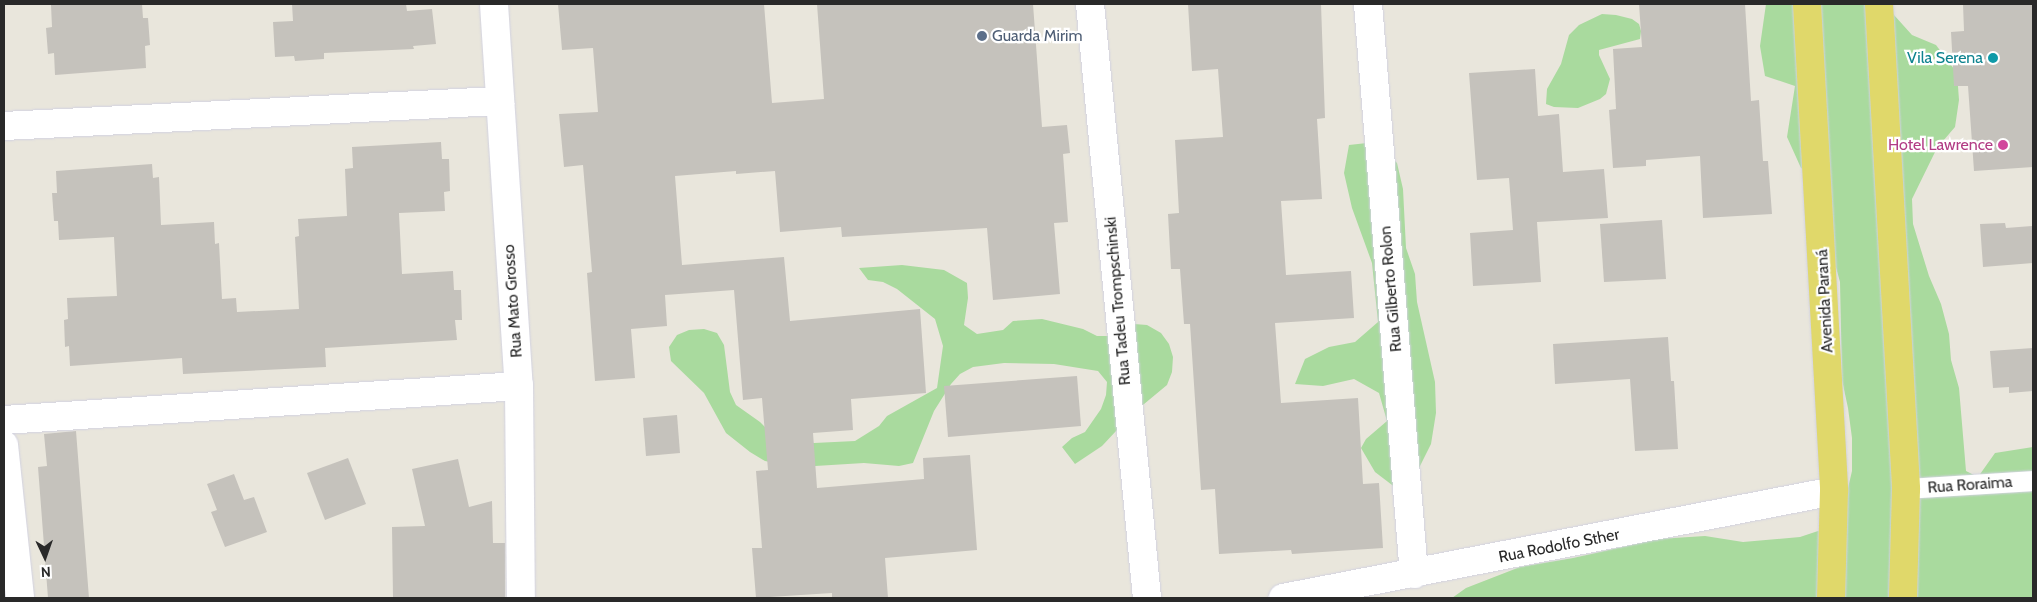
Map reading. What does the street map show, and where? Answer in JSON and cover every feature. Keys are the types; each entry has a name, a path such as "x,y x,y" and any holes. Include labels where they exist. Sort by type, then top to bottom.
{"main road":[{"name":"Avenida Paraná","path":"1807,4 1834,491 1831,598"},
{"path":"1879,4 1906,489 1903,598"}],"street":[{"name":"Rua Mato Grosso","path":"494,4 519,386 521,598"},
{"name":"Rua Tadeu Trompschinski","path":"1090,4 1147,598"},
{"name":"Rua Gilberto Rolon","path":"1368,4 1414,574"},
{"path":"4,126 500,101"},
{"path":"4,420 519,386"},
{"path":"4,446 20,598"},
{"name":"Rua Rodolfo Sther","path":"1283,598 1834,491"}],"lane":[{"name":"Rua Roraima","path":"1906,489 2033,481"}],"green space":[{"path":"1766,4 1891,4 1894,15 1912,35 1936,45 1957,73 1959,100 1955,127 1937,148 1912,199 1913,224 1929,276 1941,304 1949,334 1951,360 1959,388 1966,471 1978,477 1995,453 2033,447 2033,598 1452,598 1466,588 1520,567 1573,558 1658,539 1705,536 1743,542 1800,537 1833,526 1845,501 1852,471 1852,438 1842,380 1840,282 1834,260 1829,180 1801,168 1787,137 1795,86 1765,76 1760,46"},
{"path":"1602,14 1632,19 1639,24 1641,31 1640,39 1599,50 1599,55 1610,79 1606,94 1600,99 1578,108 1554,107 1546,104 1547,89 1561,64 1569,35 1579,25"},
{"path":"1376,142 1397,163 1403,189 1406,248 1415,274 1417,302 1435,382 1436,413 1431,444 1419,468 1396,488 1375,472 1361,448 1366,439 1387,421 1379,393 1354,379 1323,386 1295,384 1305,359 1329,347 1355,342 1378,322 1372,263 1352,208 1344,173 1349,145"},
{"path":"902,265 944,270 967,283 968,298 964,325 977,334 1003,330 1013,321 1042,319 1083,329 1097,336 1111,336 1134,324 1147,325 1161,333 1169,344 1173,357 1172,372 1167,385 1132,414 1102,446 1075,464 1062,447 1072,438 1085,432 1101,409 1106,395 1107,382 1098,371 1054,364 1004,363 973,367 960,374 951,384 934,411 913,463 899,466 864,463 815,466 765,461 750,452 726,433 704,393 671,361 669,347 677,335 689,330 704,329 717,333 724,345 730,392 736,405 760,422 771,433 814,443 855,441 879,426 887,416 937,388 943,346 935,319 897,289 883,282 868,280 859,268"}],"building":[{"path":"142,4 143,18 148,18 150,45 145,46 146,68 55,75 54,53 48,54 46,28 52,27 51,5"},
{"path":"292,4 406,4 407,11 432,9 436,44 413,46 414,49 324,53 324,59 295,61 294,56 275,57 273,22 293,21"},
{"path":"558,4 764,4 772,103 824,99 817,4 1033,4 1042,127 1067,125 1070,153 1063,154 1068,222 1054,223 1060,294 993,300 987,228 842,237 841,227 780,232 775,171 736,174 736,171 675,176 682,265 784,257 790,321 920,309 926,393 851,399 853,430 813,433 817,488 924,479 923,458 970,455 977,550 885,558 888,598 832,598 832,593 756,598 752,548 762,548 756,471 768,470 762,398 743,400 734,290 665,295 667,326 631,329 635,378 595,381 587,273 592,272 583,165 564,167 559,114 598,112 593,48 562,50"},
{"path":"1188,4 1321,4 1325,118 1317,119 1322,199 1281,201 1286,275 1351,271 1354,318 1275,323 1281,403 1358,398 1363,484 1379,483 1383,548 1292,554 1291,550 1219,554 1215,489 1201,490 1190,324 1184,324 1180,269 1171,269 1168,214 1179,213 1175,140 1223,137 1218,69 1192,71"},
{"path":"1639,4 1745,4 1751,101 1759,100 1763,161 1768,161 1772,214 1703,218 1700,156 1646,160 1646,166 1613,168 1609,110 1616,109 1613,49 1642,47"},
{"path":"1963,4 2033,4 2033,167 1974,171 1968,86 1954,86 1951,32 1964,31"},
{"path":"1535,69 1538,116 1559,114 1563,172 1604,169 1608,218 1537,222 1541,282 1473,286 1470,233 1513,230 1509,178 1477,180 1469,73"},
{"path":"441,142 442,159 449,159 450,191 444,192 445,211 399,213 402,274 453,271 454,290 461,290 462,320 455,320 457,340 325,348 326,367 183,374 182,358 70,366 69,346 65,347 64,320 68,319 67,298 117,296 114,237 59,240 58,221 54,221 52,193 57,193 56,171 152,164 153,178 159,177 161,225 214,222 215,244 219,243 222,299 236,298 237,312 299,309 295,237 299,236 298,219 347,216 345,169 353,168 352,147"},
{"path":"1662,220 1666,279 1604,282 1600,224"},
{"path":"2005,223 2006,228 2032,226 2033,263 1983,267 1980,224"},
{"path":"1668,337 1671,381 1674,381 1678,449 1635,451 1630,379 1555,384 1553,344"},
{"path":"2033,348 2033,391 2009,393 2009,387 1993,388 1990,351"},
{"path":"1077,376 1081,426 948,437 944,386"},
{"path":"677,415 680,453 646,456 643,418"},
{"path":"76,431 89,598 48,598 38,467 47,466 44,434"},
{"path":"348,458 366,504 325,520 307,473"},
{"path":"458,459 469,507 492,501 493,543 505,543 505,598 393,598 392,527 425,526 412,469"},
{"path":"234,474 244,500 254,497 267,532 225,547 211,512 217,510 207,484"}],"place":[{"name":"Guarda Mirim","path":"982,36"},
{"name":"Vila Serena","path":"1993,58"},
{"name":"Hotel Lawrence","path":"2003,145"}]}
